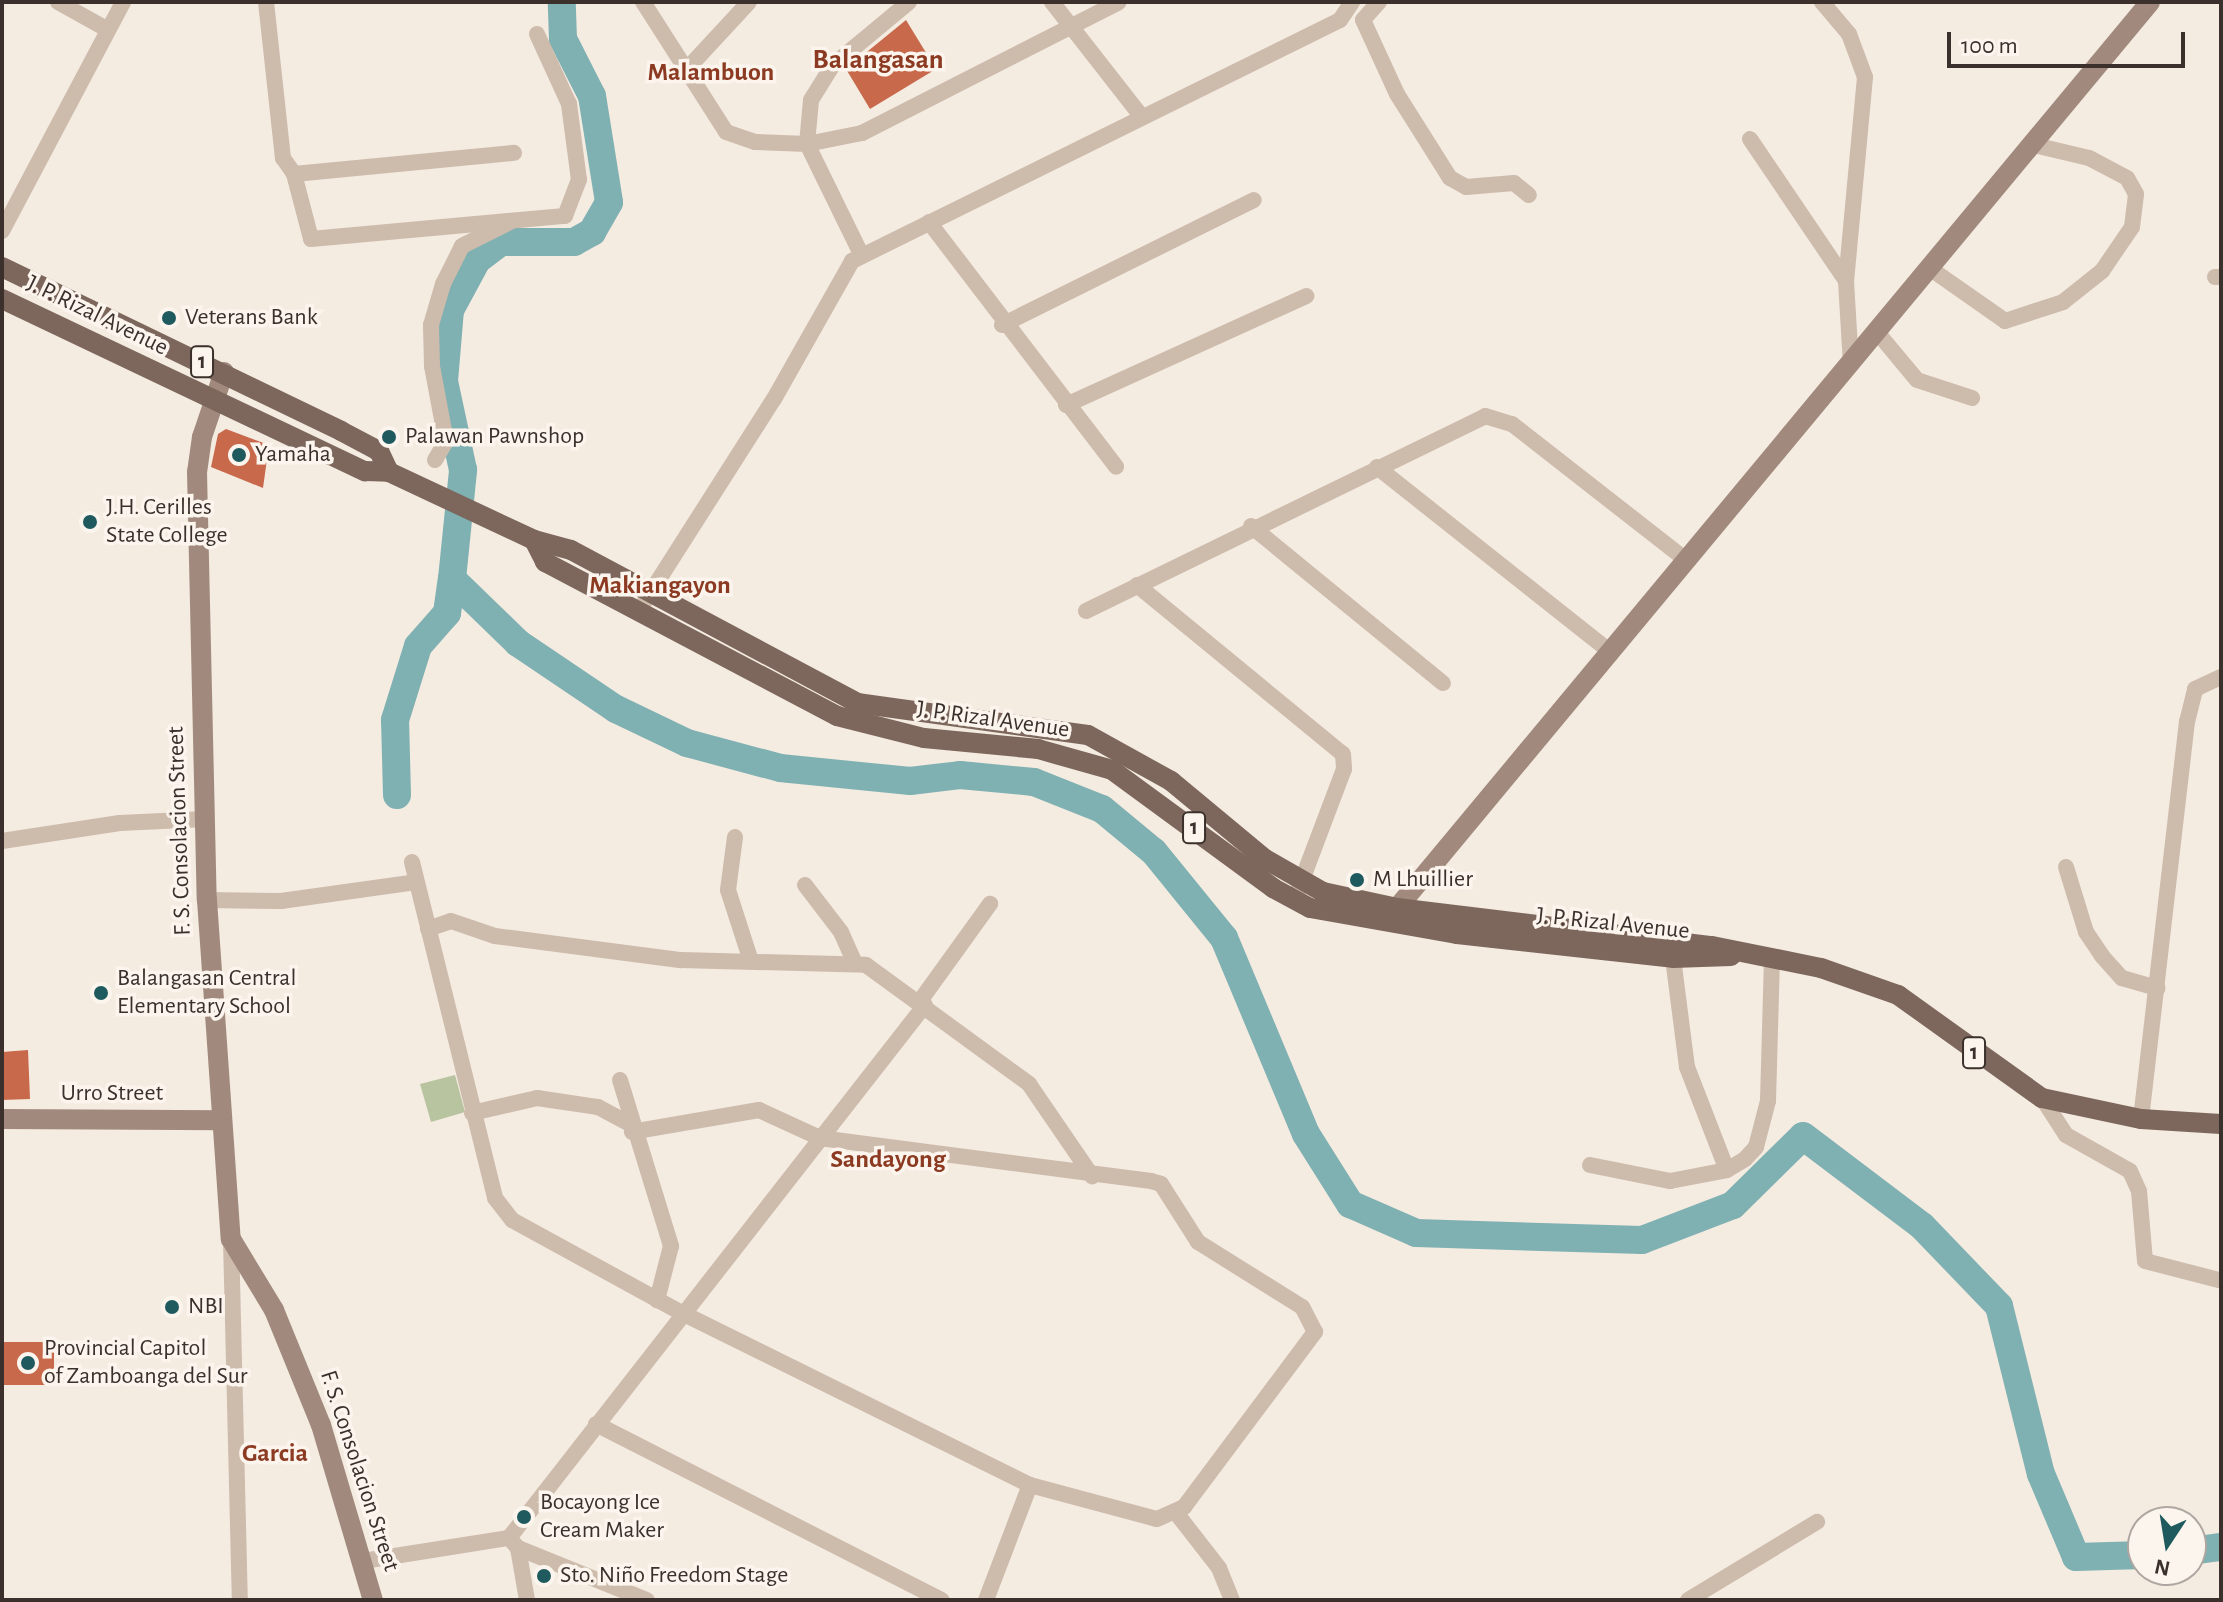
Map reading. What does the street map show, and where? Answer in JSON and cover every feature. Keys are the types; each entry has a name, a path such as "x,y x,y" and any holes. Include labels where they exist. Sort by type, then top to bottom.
{"main road":[{"name":"J. P. Rizal Avenue","path":"2,267 224,372 379,451 389,472"},
{"name":"J. P. Rizal Avenue","path":"2,299 211,401 365,471 389,472 534,540 545,562 644,600 793,684 890,711 1088,735 1171,781 1298,892 1383,925 1673,958 1736,954"},
{"name":"J. P. Rizal Avenue","path":"1298,892 1397,908 1712,946 1736,954 1821,968 1898,995 2042,1098 2141,1119 2221,1124"}],"street":[{"path":"58,2 105,28"},
{"path":"2,231 105,28 123,2"},
{"path":"266,2 283,158 294,174 311,239 565,216 579,180 569,104 537,34"},
{"path":"643,2 726,132 755,142 807,144 862,133 1119,2"},
{"path":"687,69 749,2"},
{"path":"861,254 807,144 818,83 868,32 909,2"},
{"path":"1052,2 1142,117"},
{"path":"644,600 774,399 841,275 861,254 1379,2"},
{"path":"1822,2 1849,34 1865,77 1846,281 1851,365"},
{"path":"1383,925 2150,2"},
{"path":"1355,12 1397,94 1450,178 1466,187 1514,183 1529,195"},
{"path":"1750,139 1846,281"},
{"path":"1928,267 2005,321 2063,302 2102,271 2132,227 2136,194 2127,178 2089,158 2030,144"},
{"path":"294,174 367,172 425,157 514,153"},
{"path":"1002,325 1254,200"},
{"path":"435,460 446,441 431,352 431,325 443,284 462,246 515,219"},
{"path":"929,222 1002,325 1116,467"},
{"path":"1066,405 1306,296"},
{"path":"1877,332 1917,380 1972,398"},
{"name":"F. S. Consolacion Street","path":"224,372 211,401 197,472 207,900 231,1239 274,1310 321,1425 373,1600"},
{"path":"1086,611 1463,422 1496,418 1686,560"},
{"path":"1377,467 1610,652"},
{"path":"1251,526 1443,683"},
{"path":"1137,585 1343,754 1344,769 1298,892"},
{"path":"2141,1119 2192,698 2202,682 2221,677"},
{"path":"2,841 120,823 205,819"},
{"path":"735,837 728,890 751,961"},
{"path":"412,862 487,1179 512,1220 657,1300 1030,1485 1140,1517 1177,1514 1311,1342 1315,1324 1302,1307 1198,1242 1161,1184 820,1138 759,1110 631,1128 598,1107 537,1098 472,1113"},
{"path":"2066,867 2086,932 2102,956 2122,978 2158,988"},
{"path":"207,900 281,901 416,882"},
{"path":"805,885 841,932 854,961"},
{"path":"527,1600 513,1543 596,1424 680,1312 820,1138 923,1003 990,904"},
{"path":"428,929 451,921 495,936 681,960 854,961 923,1003 1029,1084 1092,1176"},
{"path":"1673,958 1687,1067 1727,1170"},
{"path":"1590,1165 1670,1181 1727,1170 1751,1153 1763,1127 1772,1070 1772,960"},
{"path":"620,1080 631,1128 671,1246 657,1300"},
{"path":"2042,1098 2066,1135 2130,1171 2148,1264 2219,1280"},
{"name":"Urro Street","path":"2,1119 222,1120"},
{"path":"231,1239 240,1600"},
{"path":"596,1424 942,1600"},
{"path":"986,1600 1030,1485"},
{"path":"1177,1514 1219,1568 1232,1600"},
{"path":"1688,1600 1817,1522"},
{"path":"363,1561 513,1543 647,1600"}],"green space":[{"path":"455,1075 465,1112 431,1122 420,1084"}],"building":[{"path":"906,20 936,69 870,109 846,69"},
{"name":"Yamaha","path":"226,429 269,445 263,488 211,467 218,434"},
{"path":"28,1050 30,1099 2,1100 2,1052"},
{"name":"Provincial Capitol of Zamboanga del Sur","path":"2,1342 54,1342 54,1385 2,1385"}],"waterway":[{"path":"397,795 395,720 418,646 447,613 452,579 463,470 444,381 450,310 477,260 501,242 574,242 592,232 609,202 592,96 563,39 562,2"},
{"path":"452,579 518,643 616,709 687,743 780,768 910,781 960,775 1034,782 1102,809 1154,852 1224,938 1306,1134 1350,1204 1416,1233 1642,1240 1733,1205 1803,1136 1922,1226 1999,1306 2041,1474 2076,1557 2127,1555"},
{"path":"2207,1549 2221,1547"}],"place":[{"name":"Veterans Bank","path":"169,318"},
{"name":"Palawan Pawnshop","path":"389,437"},
{"name":"Yamaha","path":"239,455"},
{"name":"J.H. Cerilles State College","path":"90,522"},
{"name":"M Lhuillier","path":"1357,880"},
{"name":"Balangasan Central Elementary School","path":"101,993"},
{"name":"NBI","path":"172,1307"},
{"name":"Provincial Capitol of Zamboanga del Sur","path":"28,1363"},
{"name":"Bocayong Ice Cream Maker","path":"524,1517"},
{"name":"Sto. Niño Freedom Stage","path":"544,1576"}],"district":[{"name":"Balangasan","path":"878,60"},
{"name":"Malambuon","path":"711,73"},
{"name":"Makiangayon","path":"660,586"},
{"name":"Sandayong","path":"888,1160"},
{"name":"Garcia","path":"275,1454"}]}
